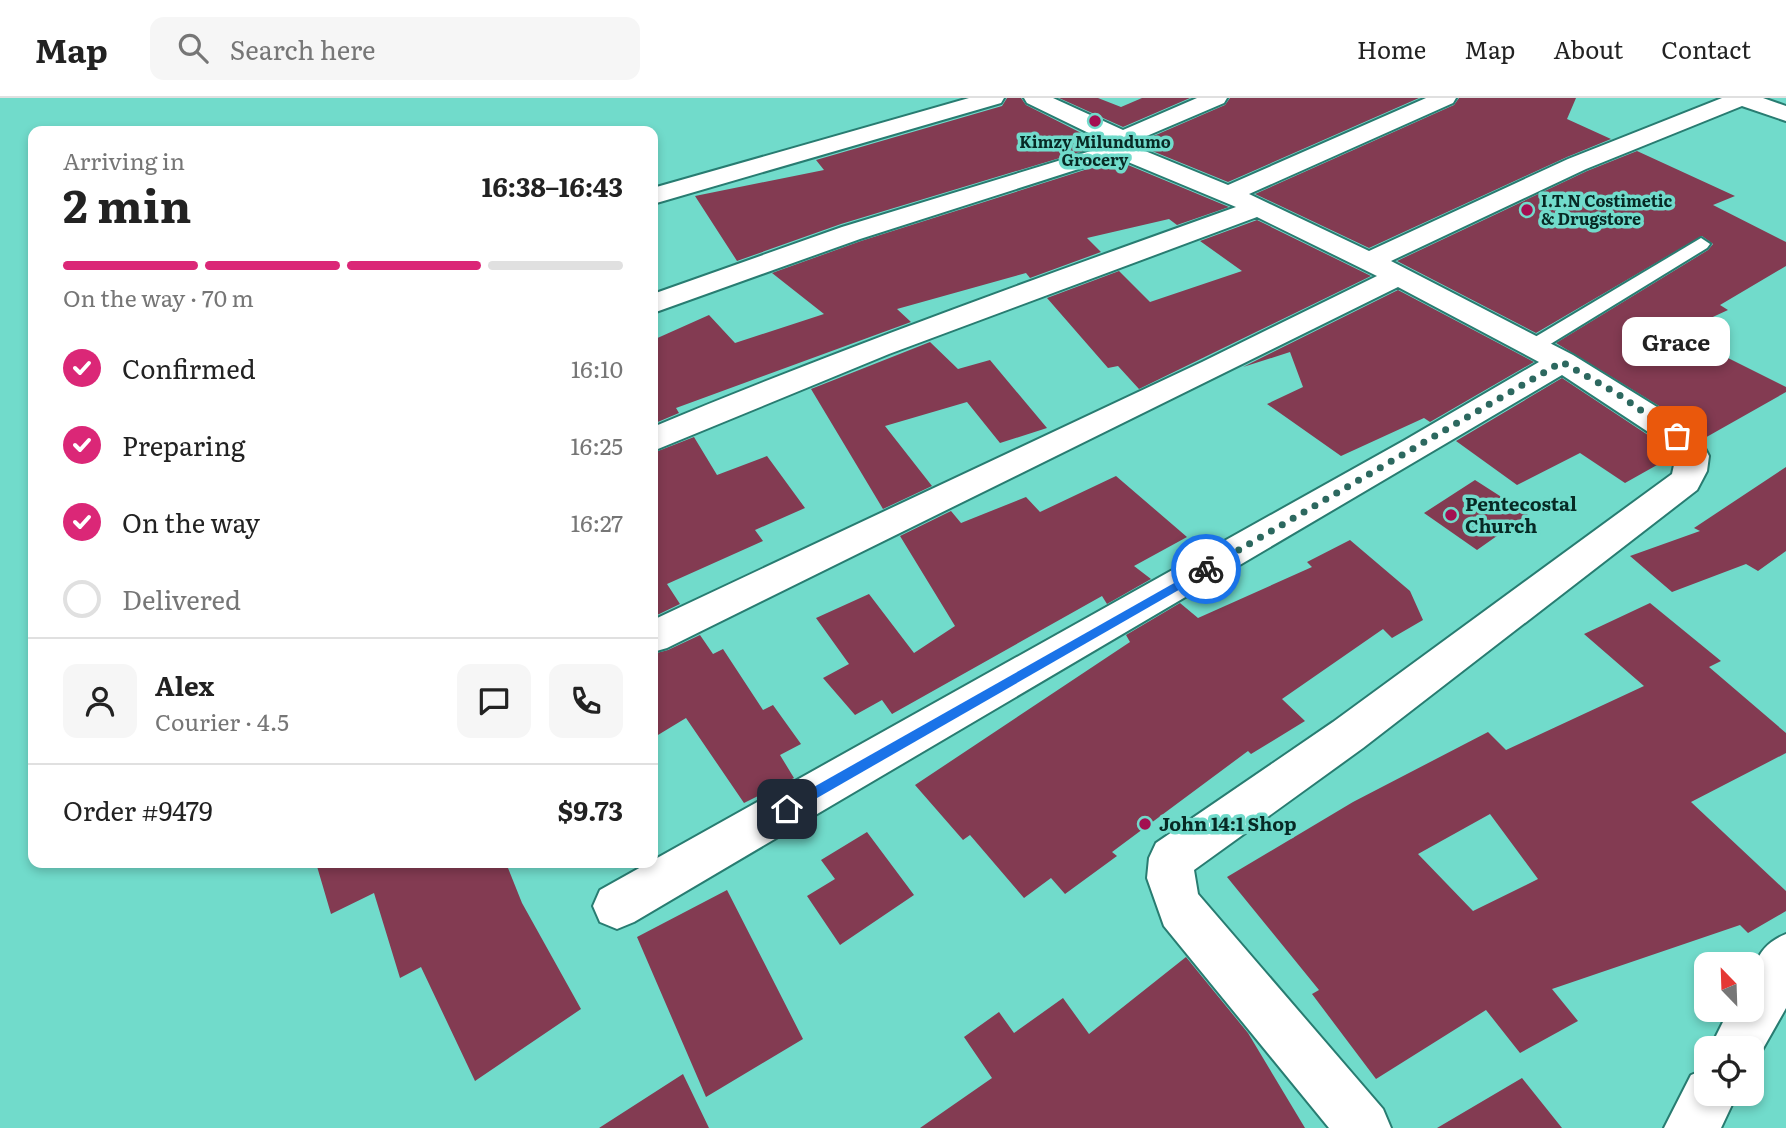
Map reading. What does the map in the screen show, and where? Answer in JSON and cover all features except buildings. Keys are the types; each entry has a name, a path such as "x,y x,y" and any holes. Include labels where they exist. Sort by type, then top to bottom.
{"street":[{"path":"658,195 993,98"},
{"path":"1035,98 1114,143 1384,268 1547,354 1618,394 1677,436 1691,451 1693,466 1685,482 1348,735 1172,858 1168,872 1181,910 1364,1128"},
{"path":"658,302 1114,143 1216,98"},
{"path":"658,438 725,408 1242,201 1446,98"},
{"path":"658,635 877,527 1284,334 1384,268 1577,164 1742,98 1786,114"},
{"path":"617,906 1418,448 1547,354"},
{"path":"1743,1036 1786,959"},
{"path":"1691,1128 1703,1106"}],"lane":[{"path":"1547,354 1701,244"}],"way so far":[{"path":"1206,569 1562,362 1618,394 1677,436"}],"place":[{"name":"Kimzy Milundumo Grocery","path":"1095,121"},
{"name":"I.T.N Costimetic & Drugstore","path":"1527,210"},
{"name":"Grace","path":"1677,436"},
{"name":"Pentecostal Church","path":"1451,515"},
{"name":"John 14:1 Shop","path":"1145,824"}],"route":[{"path":"787,809 1206,569"}]}
